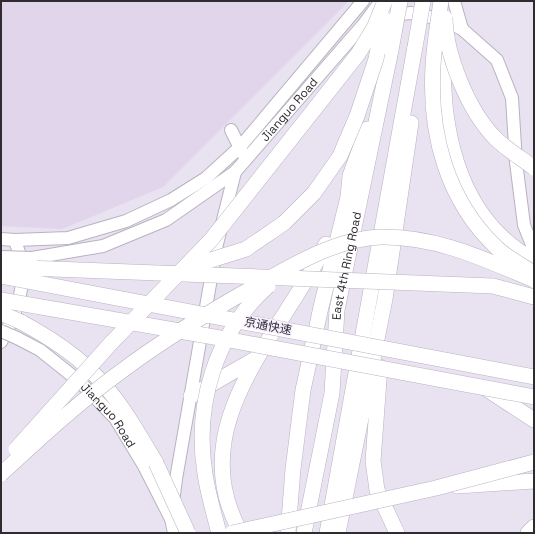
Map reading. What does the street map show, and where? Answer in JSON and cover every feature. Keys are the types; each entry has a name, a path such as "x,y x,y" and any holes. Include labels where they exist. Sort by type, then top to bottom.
{"highway":[{"path":"128,272 188,268 246,249 284,223 314,193 340,156 357,116 376,59 386,1"},
{"path":"1,466 112,342 211,240 358,54 374,28 386,1"},
{"name":"East 4th Ring Road","path":"304,533 332,393 337,310 386,79 400,1"},
{"path":"326,533 423,1"},
{"path":"441,1 433,67 433,109 440,150 449,177 473,222 497,249 534,274"},
{"path":"444,1 446,33 443,60 445,105 448,131 459,167 470,193 491,227 517,251 534,260"},
{"path":"446,33 462,85 476,112 495,138 534,168"},
{"path":"338,533 385,299 418,71 415,47"},
{"path":"288,533 293,469 304,390 321,307 348,197 350,176 386,79"},
{"path":"241,533 233,520 225,491 222,440 241,386 255,359 315,266 348,197"},
{"path":"1,474 62,418 123,370 214,310 289,267 339,245 380,237 418,239 460,249 534,280"},
{"path":"1,266 493,286 534,297"},
{"path":"219,533 205,474 202,443 203,412 212,372 228,334 254,299 289,267"},
{"name":"京通快速","path":"1,276 534,377"},
{"path":"385,299 373,461 377,490 397,533"},
{"name":"京通快速","path":"1,300 206,336 534,397"},
{"path":"1,313 22,322 45,336 91,371 126,412 156,463 188,533"},
{"path":"191,396 255,359"},
{"path":"484,388 533,420"},
{"path":"232,533 436,488 534,462"},
{"path":"436,488 534,481"},
{"path":"528,533 534,526"}],"street":[{"path":"1,238 15,240 68,238 126,221 171,200 206,178 240,147 364,1"},
{"path":"363,25 381,1"},
{"path":"454,1 462,29"},
{"path":"462,29 463,1"},
{"name":"Jianguo Road","path":"1,257 32,258 103,246 166,220 235,172 363,25 390,15 411,13 440,19 462,29 497,60 512,98 516,162 524,224 534,250"},
{"path":"231,130 245,159"},
{"path":"173,533 171,518 217,244 235,172"},
{"path":"1,342 11,324 21,292 22,264 15,240"},
{"name":"Jianguo Road","path":"1,331 40,350 80,382 114,418 144,466 178,533"}],"shaded area":[{"path":"1,1 349,1 163,187 62,229 1,226"}]}
